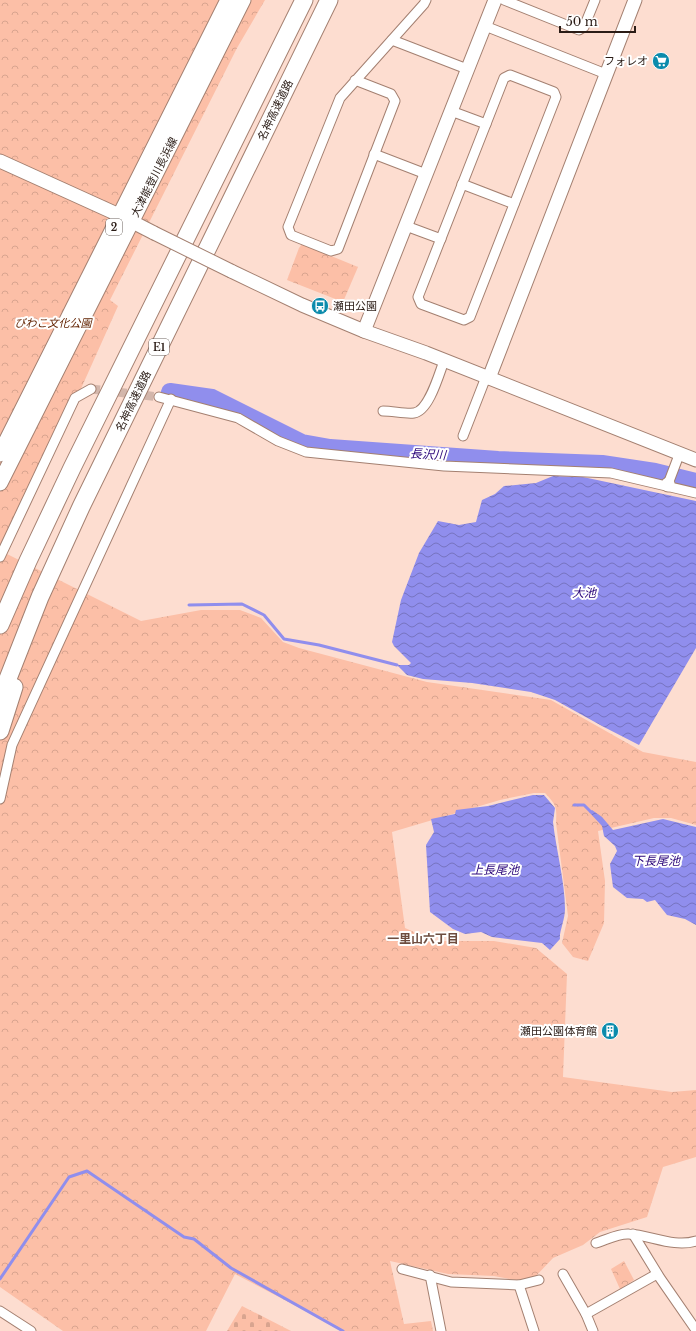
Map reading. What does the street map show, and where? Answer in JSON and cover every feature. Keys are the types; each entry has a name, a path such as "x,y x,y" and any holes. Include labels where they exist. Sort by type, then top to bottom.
{"highway":[{"name":"E1","path":"0,625 28,561 66,482 304,0"},
{"name":"名神高速道路","path":"0,700 40,597 81,507 329,0"},
{"path":"0,731 40,597"}],"main road":[{"name":"大津能登川長浜線","path":"0,483 228,0"},
{"name":"大津能登川長浜線","path":"0,454 243,0"}],"street":[{"path":"355,80 391,94 395,101 338,249 331,251 291,235 288,227 340,98 355,80 424,4 426,0"},
{"path":"364,331 495,0"},
{"path":"504,0 579,30 584,27 595,0"},
{"path":"463,436 635,0"},
{"path":"485,26 606,74"},
{"path":"392,40 468,69"},
{"path":"510,75 554,92 556,95 470,317 464,320 421,304 418,297 486,124 504,78 510,75"},
{"path":"451,111 486,124"},
{"path":"374,154 426,174"},
{"path":"0,161 125,218 295,302 364,331 696,460"},
{"path":"462,184 514,204"},
{"path":"406,226 441,239"},
{"path":"383,411 415,413 422,410 444,361"},
{"path":"0,557 75,398 91,389"},
{"path":"159,397 238,418 278,441 306,452 444,466 611,473 668,485 696,493"},
{"path":"0,799 12,744 171,399"},
{"path":"668,485 679,454"},
{"path":"596,1243 627,1233 670,1242 691,1243 696,1241"},
{"path":"633,1234 657,1274 696,1330"},
{"path":"402,1269 430,1275 451,1282 519,1284 538,1280"},
{"path":"563,1274 586,1314 593,1331"},
{"path":"586,1314 657,1274"},
{"path":"430,1275 441,1331"},
{"path":"519,1284 534,1331"},
{"path":"0,1311 30,1331"}],"green space":[{"name":"びわこ文化公園","path":"0,0 265,0 237,48 110,300 118,306 7,554 141,621 201,610 240,610 261,618 283,642 299,648 427,682 551,700 643,752 696,762 696,825 671,818 654,818 598,831 605,881 604,923 588,961 573,957 562,943 568,916 556,823 556,809 554,803 545,793 534,793 500,800 392,832 405,928 434,941 494,941 536,948 567,974 563,1077 672,1092 696,1090 696,1157 663,1167 647,1217 600,1232 583,1245 553,1258 535,1277 516,1280 494,1276 448,1274 390,1261 404,1324 431,1321 433,1331 344,1331 235,1274 206,1331 63,1331 0,1287"},
{"path":"302,244 358,267 343,302 287,280 299,248"},
{"path":"624,1261 634,1280 620,1289 611,1269"},
{"path":"242,1306 291,1331 227,1331"}],"water":[{"name":"大池","path":"553,476 583,477 696,501 696,648 639,745 555,700 531,692 472,683 423,679 407,675 397,665 409,665 411,663 394,646 392,642 401,600 419,553 438,521 459,525 476,522 482,500 495,494 504,486 536,483"},
{"name":"上長尾池","path":"533,795 544,795 555,808 553,822 565,899 565,913 560,939 550,950 542,943 492,937 481,932 465,934 453,929 430,912 426,845 434,832 431,819 455,814 456,810 488,806"},
{"name":"下長尾池","path":"592,810 602,817 613,830 663,819 696,827 696,925 685,919 667,915 655,900 647,902 643,899 627,898 613,887 610,864 617,851 615,846 604,836 602,826 589,812"}],"waterway":[{"name":"長沢川","path":"170,392 212,398 302,443 330,448 498,460 602,464 655,472 696,482"},
{"path":"189,605 242,604 264,615 284,639 319,645 397,665"},
{"path":"574,805 584,805 590,811"},
{"path":"0,1279 69,1177 87,1171 184,1237 194,1239 231,1268 343,1331"}],"tunnel":[{"path":"91,389 159,397"}],"place":[{"name":"フォレオ","path":"661,61"},
{"name":"瀬田公園","path":"320,306"},
{"name":"瀬田公園体育館","path":"610,1031"}],"district":[{"name":"一里山六丁目","path":"423,938"}]}
